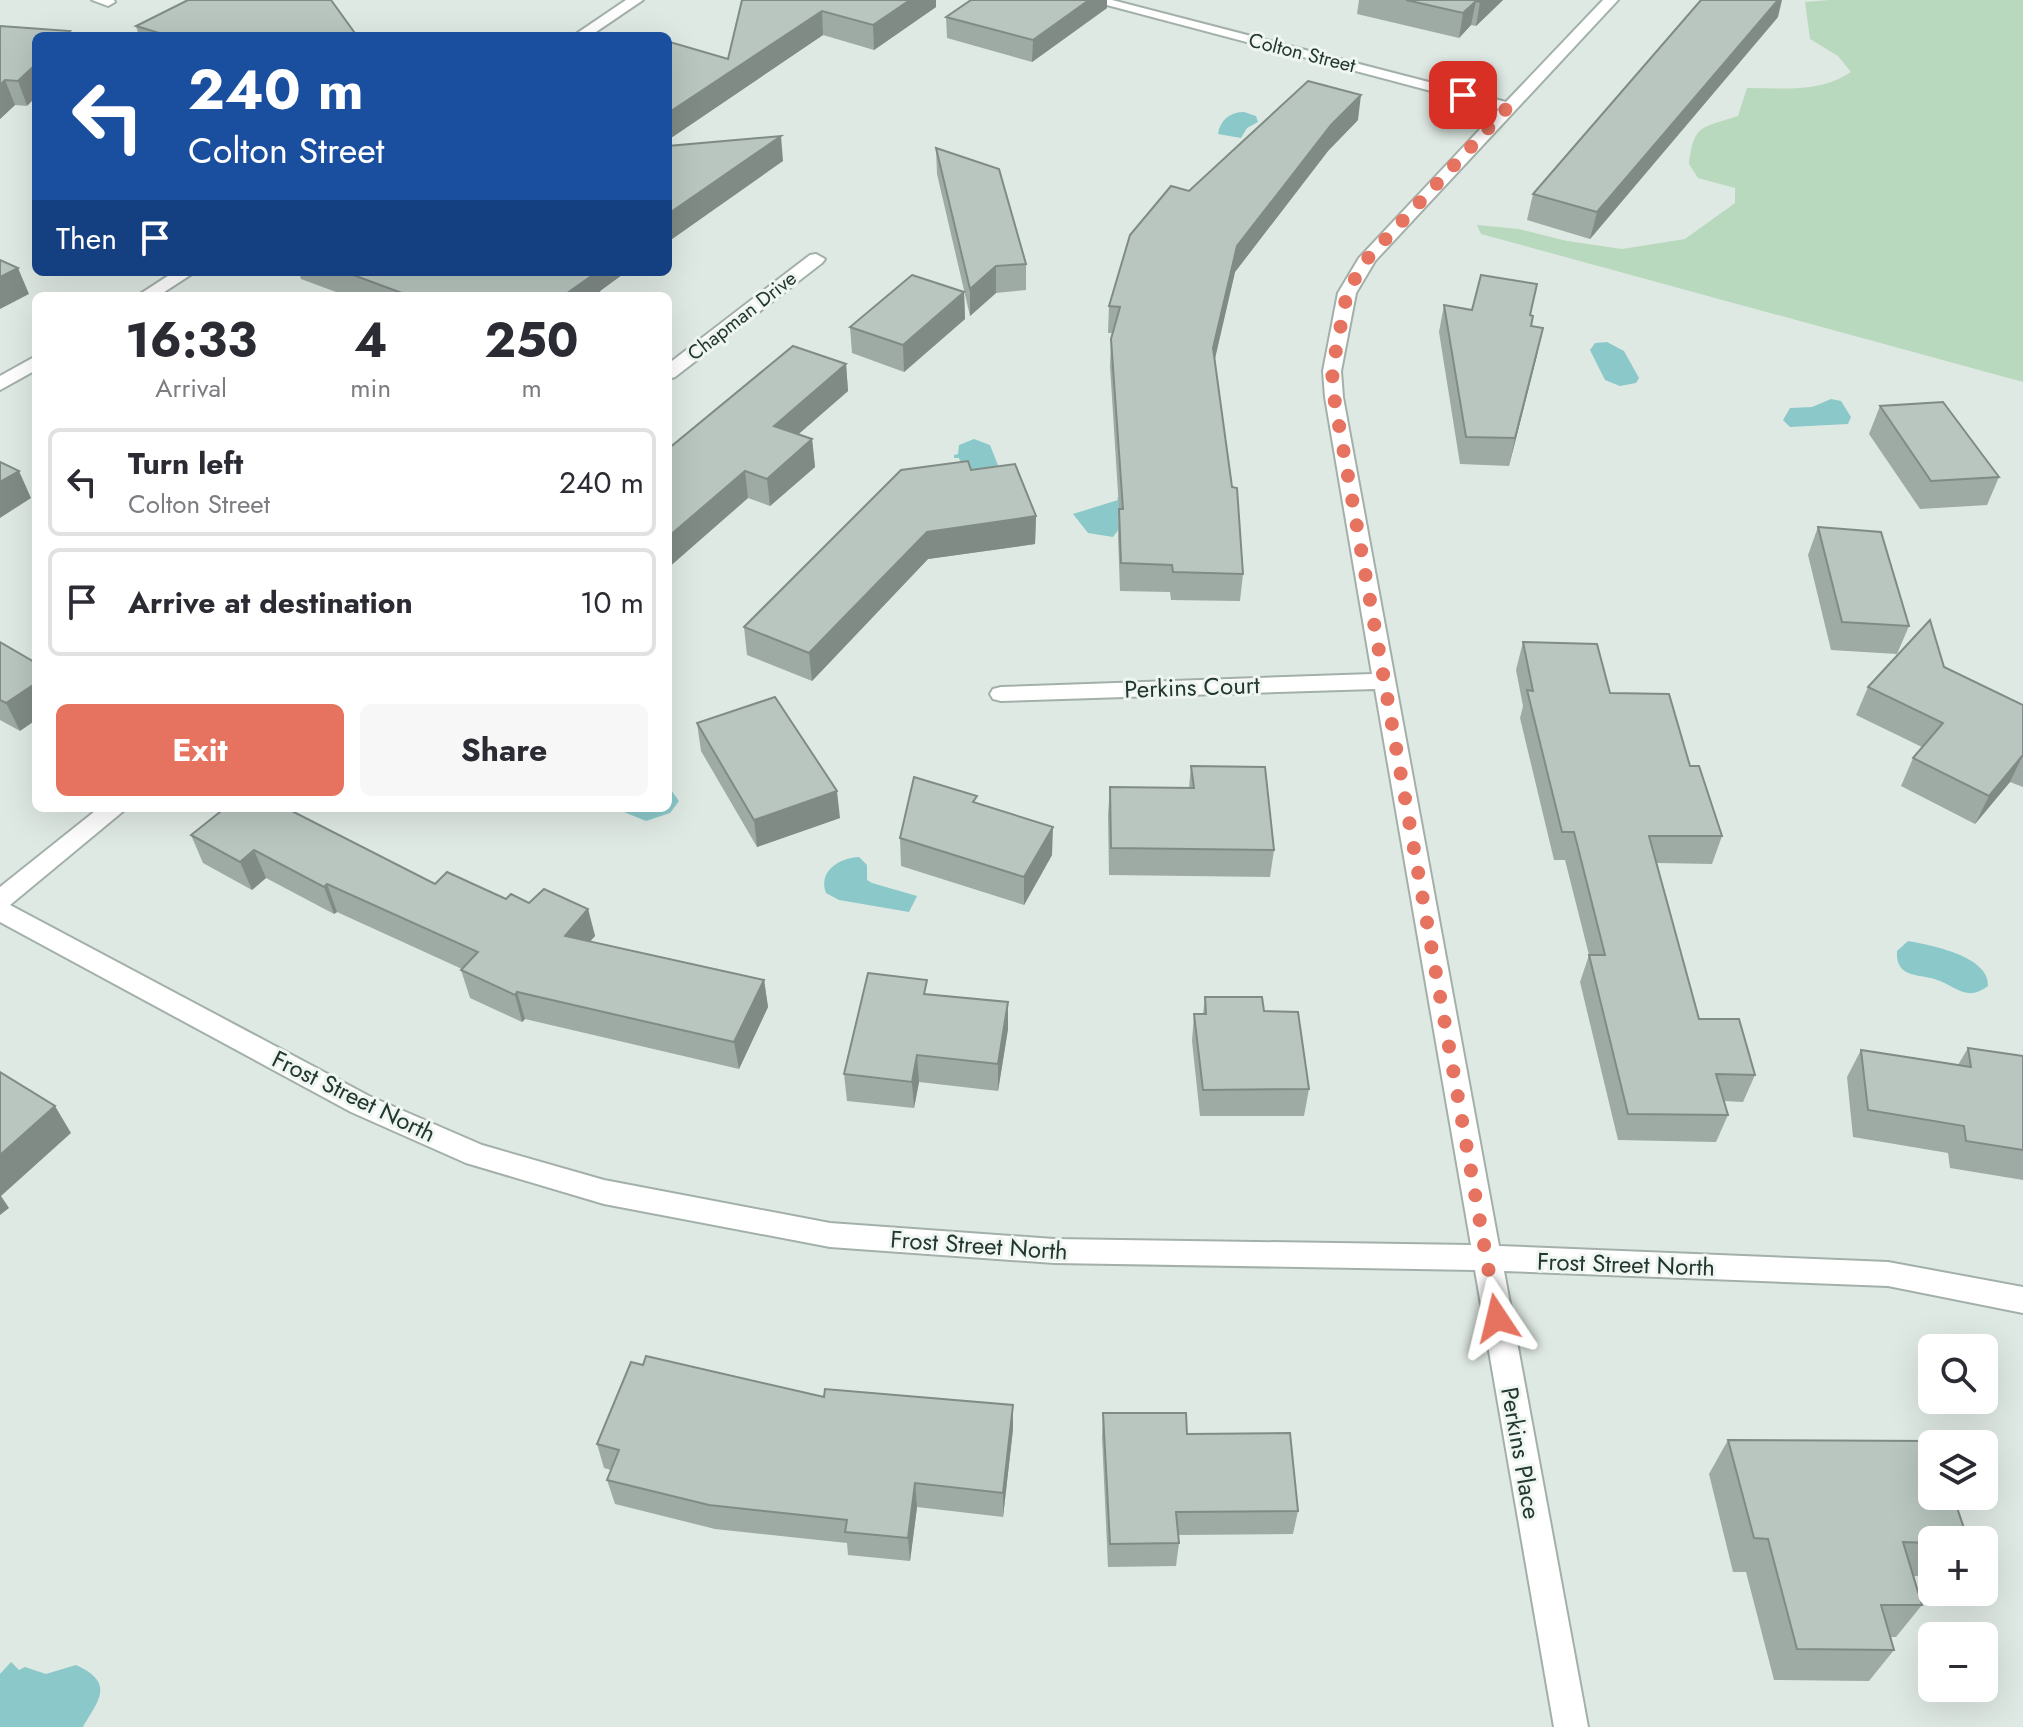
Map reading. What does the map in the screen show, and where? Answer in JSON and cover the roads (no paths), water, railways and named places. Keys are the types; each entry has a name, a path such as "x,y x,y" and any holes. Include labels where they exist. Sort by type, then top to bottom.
{"street":[{"path":"586,32 636,0"},
{"name":"Colton Street","path":"1095,0 1508,107"},
{"name":"Perkins Place","path":"1571,1727 1383,681 1332,371 1347,293 1368,258 1611,0"},
{"name":"Chapman Drive","path":"672,370 816,259"},
{"path":"153,292 179,276"},
{"path":"0,384 32,364"},
{"name":"Perkins Court","path":"1001,694 1383,681"},
{"path":"0,900 110,812"},
{"name":"Frost Street North","path":"0,911 360,1104 476,1155 604,1192 845,1236 1054,1251 1486,1258 1888,1274 2023,1300"}],"water":[{"path":"1244,112 1256,116 1258,122 1247,128 1241,138 1218,134 1226,118"},
{"path":"1607,342 1624,351 1639,378 1636,383 1620,386 1605,380 1590,350 1595,343"},
{"path":"1831,399 1841,401 1851,417 1848,424 1790,427 1783,420 1790,408 1812,407"},
{"path":"974,439 990,445 1003,478 968,483 959,458 954,458 954,455 958,454 959,445"},
{"path":"1124,495 1123,524 1113,537 1088,533 1073,514 1118,500"},
{"path":"672,791 679,801 672,810"},
{"path":"624,812 671,812 670,813 646,821"},
{"path":"859,857 867,865 867,880 917,896 909,912 839,900 826,893 825,878 832,867"},
{"path":"1908,941 1944,949 1969,960 1986,976 1988,986 1969,993 1905,971 1900,967 1897,951"},
{"path":"11,1662 19,1670 25,1667 46,1674 76,1665 96,1679 100,1686 98,1701 83,1727 0,1727 0,1674"}]}
